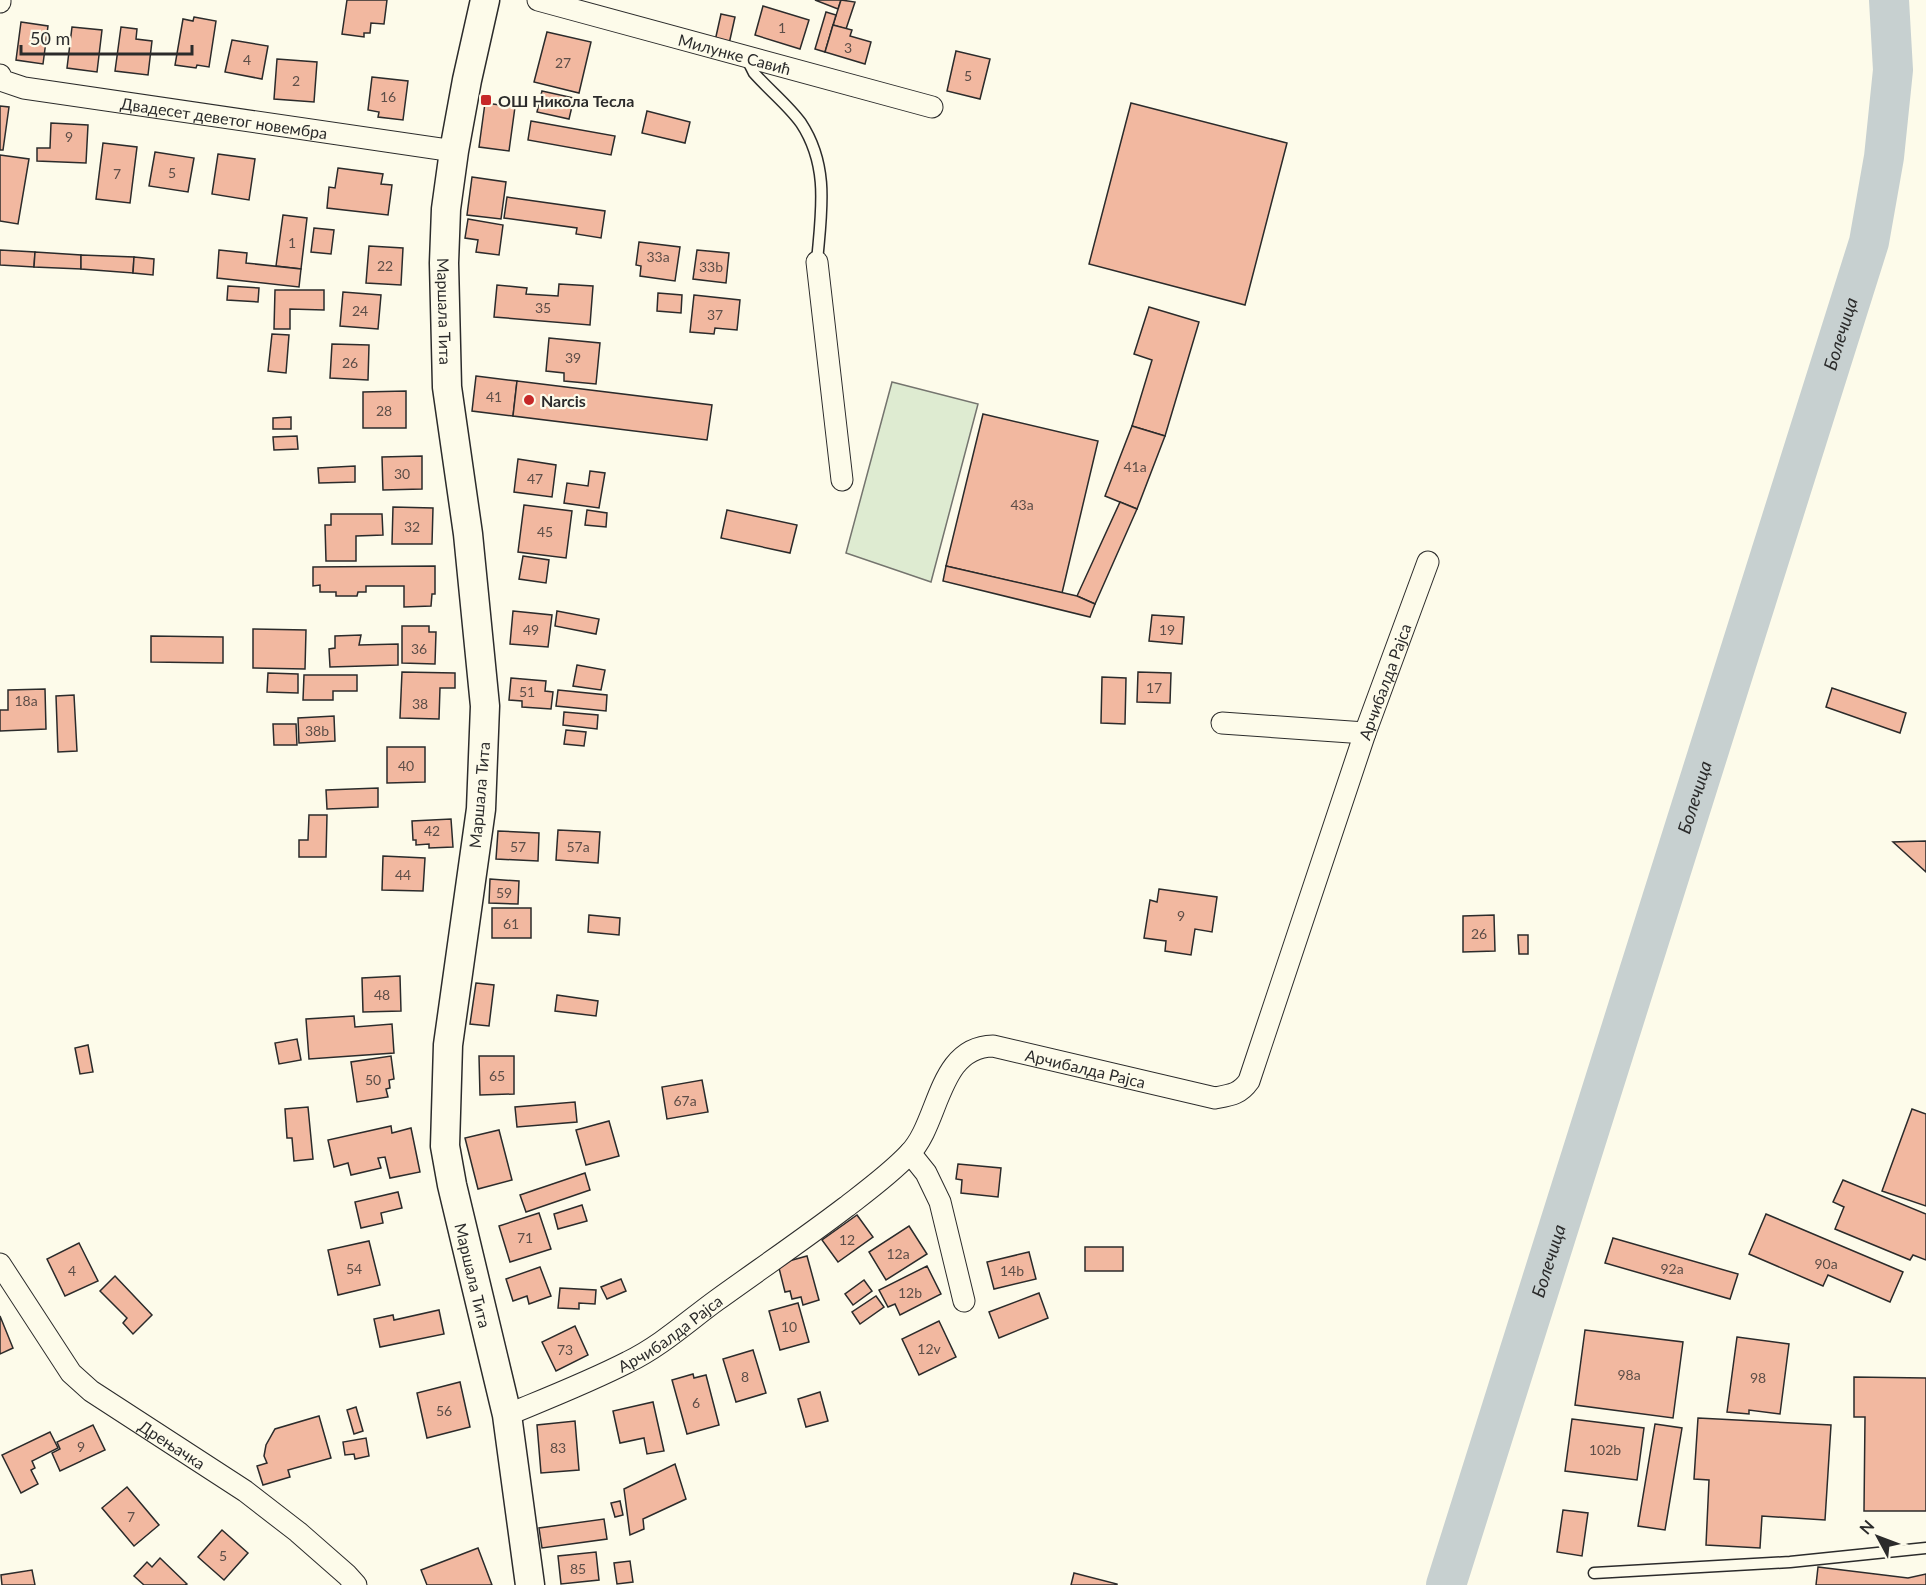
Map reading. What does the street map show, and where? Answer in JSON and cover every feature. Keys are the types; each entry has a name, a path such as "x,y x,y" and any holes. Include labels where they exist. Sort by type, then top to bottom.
{"street":[{"name":"Маршала Тита","path":"485,0 454,151 446,209 444,263 447,387 468,534 485,706 481,809 448,1045 445,1146 452,1185 507,1415 530,1585"},
{"name":"Милунке Савић","path":"538,0 932,107"},
{"name":"Двадесет деветог новембра","path":"0,75 3,81 24,88 454,151"},
{"path":"817,262 842,480"},
{"name":"Арчибалда Рајса","path":"507,1415 630,1362 672,1336 716,1301 801,1242 873,1186 910,1153 921,1137 947,1078 957,1063 968,1053 982,1047 993,1047 1215,1098 1237,1094 1244,1088 1249,1081 1365,733 1428,562"},
{"path":"1222,723 1365,733"},
{"path":"910,1153 926,1173 940,1202 964,1301"},
{"name":"Дрењачка","path":"4,1277 71,1373 79,1381 245,1491 298,1532 356,1585"}],"lane":[{"path":"748,56 754,73 801,123 813,148 819,166 823,194 817,262"},
{"path":"1594,1573 1790,1562 1926,1548"}],"green space":[{"path":"892,382 978,404 931,582 846,553"}],"building":[{"path":"347,0 387,0 384,24 371,23 370,33 364,33 364,37 342,34"},
{"path":"815,0 841,0 838,9"},
{"path":"841,0 855,2 846,29 833,25"},
{"path":"763,6 809,20 800,49 755,35"},
{"path":"826,12 836,15 825,52 815,49"},
{"path":"721,14 735,17 729,44 715,41"},
{"path":"194,17 216,21 209,67 175,65 183,19 193,21"},
{"path":"21,22 48,26 43,64 16,60"},
{"path":"833,25 852,30 850,36 871,42 865,64 825,52"},
{"path":"72,27 102,30 97,72 67,68"},
{"path":"121,27 137,29 136,39 152,41 148,75 115,71"},
{"path":"547,32 591,42 579,93 534,82"},
{"path":"232,40 268,46 262,79 225,72"},
{"path":"956,51 990,59 980,99 947,91"},
{"path":"277,59 317,62 314,102 274,99"},
{"path":"372,77 408,81 403,120 378,117 379,112 368,110"},
{"path":"542,91 574,98 569,119 537,112"},
{"path":"485,103 515,107 509,151 479,147"},
{"path":"1131,103 1287,143 1245,305 1089,264"},
{"path":"0,106 9,107 3,150 0,150"},
{"path":"647,111 690,122 685,143 642,133"},
{"path":"531,121 615,136 611,155 528,140"},
{"path":"51,123 88,125 86,163 37,161 37,148 50,148"},
{"path":"103,143 137,147 130,203 96,199"},
{"path":"155,152 194,158 188,192 149,186"},
{"path":"218,154 255,159 249,200 212,194"},
{"path":"0,155 29,159 18,224 0,221"},
{"path":"338,168 383,174 381,184 392,185 388,215 327,208 329,187 335,188"},
{"path":"472,177 506,182 501,219 467,215"},
{"path":"507,197 605,211 601,238 576,234 577,228 504,218"},
{"path":"283,215 307,218 301,269 276,266"},
{"path":"468,219 503,225 499,255 476,252 478,240 465,238"},
{"path":"314,228 334,230 331,254 311,252"},
{"path":"639,242 680,247 675,281 640,276 641,266 636,265"},
{"path":"369,246 403,248 401,285 366,283"},
{"path":"0,250 35,252 34,267 0,265"},
{"path":"219,250 247,253 246,263 301,269 299,287 217,278"},
{"path":"697,250 729,253 726,283 693,279"},
{"path":"35,252 81,255 81,269 34,267"},
{"path":"81,255 134,257 133,273 81,269"},
{"path":"134,257 154,259 153,275 133,273"},
{"path":"559,284 593,286 590,325 494,317 497,285 527,288 526,294 558,296"},
{"path":"228,286 259,288 258,302 227,300"},
{"path":"275,290 324,290 324,310 290,309 290,329 274,329"},
{"path":"343,292 381,295 378,329 340,326"},
{"path":"658,293 682,295 681,313 657,311"},
{"path":"694,295 740,300 737,330 715,328 714,334 690,332"},
{"path":"1149,307 1199,322 1165,436 1132,426 1152,360 1134,354"},
{"path":"272,334 289,335 286,373 268,371"},
{"path":"549,338 600,343 596,384 564,381 564,373 546,371"},
{"path":"332,344 369,345 368,380 330,378"},
{"path":"476,376 517,381 513,416 472,411"},
{"path":"517,381 712,405 707,440 513,416"},
{"path":"406,391 406,428 363,428 363,392"},
{"path":"983,414 1098,441 1062,593 946,566"},
{"path":"291,417 291,429 273,429 273,418"},
{"path":"1132,426 1165,436 1137,509 1105,496"},
{"path":"297,436 298,449 274,450 273,437"},
{"path":"422,456 422,489 383,490 382,457"},
{"path":"518,459 556,465 552,497 514,492"},
{"path":"355,466 355,482 319,483 318,468"},
{"path":"590,471 605,473 599,508 564,503 567,483 588,486"},
{"path":"1120,502 1137,509 1095,604 1077,596"},
{"path":"524,505 572,511 566,558 518,552"},
{"path":"393,507 433,508 432,544 392,544"},
{"path":"587,510 607,513 606,527 585,525"},
{"path":"727,510 797,525 790,553 721,538"},
{"path":"331,514 382,514 383,535 356,536 356,561 326,561 325,525 331,525"},
{"path":"523,556 549,560 546,583 519,579"},
{"path":"435,566 435,594 432,594 431,606 404,607 404,586 366,586 366,592 358,592 357,596 336,596 336,592 320,592 320,585 313,586 313,567"},
{"path":"946,566 1077,596 1095,604 1090,617 943,581"},
{"path":"513,611 552,615 548,647 510,644"},
{"path":"557,611 599,619 596,634 555,626"},
{"path":"1152,615 1184,617 1182,644 1149,641"},
{"path":"402,626 429,626 429,632 436,632 435,664 402,663"},
{"path":"253,629 306,630 305,669 253,668"},
{"path":"361,635 359,645 398,644 398,665 330,667 329,649 335,648 335,636"},
{"path":"151,636 223,637 223,663 151,662"},
{"path":"577,665 605,670 601,690 573,686"},
{"path":"402,672 455,673 455,688 440,688 439,719 400,718"},
{"path":"1138,672 1171,673 1170,703 1137,702"},
{"path":"268,673 298,674 298,693 267,692"},
{"path":"304,675 357,675 357,691 333,691 333,700 303,700"},
{"path":"1102,677 1126,678 1125,724 1101,723"},
{"path":"511,678 546,681 545,691 553,692 551,709 522,707 522,701 509,700"},
{"path":"1832,688 1906,713 1900,733 1826,707"},
{"path":"45,689 46,729 0,731 0,710 8,710 8,690"},
{"path":"558,690 607,695 606,711 556,706"},
{"path":"74,695 77,751 58,752 56,696"},
{"path":"564,712 598,715 597,729 563,725"},
{"path":"334,716 335,741 299,743 298,718"},
{"path":"273,724 296,724 297,745 274,745"},
{"path":"566,730 586,732 584,746 564,744"},
{"path":"387,747 425,747 425,782 387,783"},
{"path":"378,788 378,807 327,809 326,790"},
{"path":"309,815 327,815 326,857 299,857 299,840 308,840"},
{"path":"451,819 453,847 429,848 429,844 416,845 416,840 413,840 412,821"},
{"path":"558,830 600,832 598,863 556,860"},
{"path":"498,831 539,833 538,861 496,859"},
{"path":"1926,841 1926,872 1893,842"},
{"path":"383,856 425,858 423,891 382,890"},
{"path":"490,879 519,881 518,904 489,903"},
{"path":"1159,889 1217,897 1212,932 1195,929 1191,955 1165,951 1166,941 1144,938 1150,900 1157,902"},
{"path":"492,908 531,908 531,938 492,938"},
{"path":"589,915 620,918 619,935 588,932"},
{"path":"1494,915 1495,951 1463,952 1463,916"},
{"path":"1518,935 1528,935 1528,954 1519,954"},
{"path":"400,976 401,1011 363,1012 362,978"},
{"path":"476,983 494,985 489,1026 470,1024"},
{"path":"557,995 598,1001 596,1016 555,1011"},
{"path":"354,1016 355,1027 392,1024 394,1053 309,1059 306,1019"},
{"path":"297,1039 301,1060 279,1064 275,1043"},
{"path":"88,1045 93,1072 80,1074 75,1048"},
{"path":"391,1056 394,1079 389,1080 390,1088 386,1089 388,1097 357,1102 351,1062"},
{"path":"479,1056 514,1056 514,1094 480,1095"},
{"path":"702,1080 708,1112 667,1119 662,1087"},
{"path":"575,1102 577,1122 517,1127 515,1107"},
{"path":"308,1107 313,1159 294,1161 292,1138 287,1138 285,1109"},
{"path":"1912,1109 1926,1114 1926,1206 1882,1191"},
{"path":"609,1121 619,1156 586,1165 576,1130"},
{"path":"391,1126 392,1133 411,1128 420,1172 390,1178 385,1157 378,1158 381,1168 351,1175 348,1163 334,1167 328,1140"},
{"path":"499,1130 512,1180 478,1189 465,1138"},
{"path":"958,1164 1001,1168 998,1197 961,1193 962,1180 956,1179"},
{"path":"585,1173 590,1190 526,1212 520,1195"},
{"path":"1843,1180 1926,1214 1926,1260 1913,1255 1910,1260 1835,1229 1844,1207 1833,1202"},
{"path":"398,1192 402,1208 381,1213 383,1223 361,1228 355,1202"},
{"path":"582,1205 587,1221 558,1229 554,1214"},
{"path":"539,1213 551,1249 510,1262 499,1226"},
{"path":"1766,1214 1903,1272 1890,1302 1828,1275 1823,1286 1749,1254"},
{"path":"857,1215 873,1237 838,1262 822,1240"},
{"path":"909,1226 927,1254 886,1280 869,1252"},
{"path":"1613,1238 1738,1274 1730,1299 1605,1263"},
{"path":"369,1241 380,1285 338,1295 328,1250"},
{"path":"79,1243 98,1281 65,1296 47,1259"},
{"path":"1085,1247 1123,1247 1123,1271 1085,1271"},
{"path":"1029,1252 1036,1279 994,1289 987,1262"},
{"path":"807,1256 819,1300 803,1305 801,1297 792,1299 790,1291 785,1292 778,1264"},
{"path":"927,1266 941,1294 900,1315 895,1304 888,1307 879,1290"},
{"path":"540,1267 551,1296 529,1304 527,1296 513,1301 506,1279"},
{"path":"115,1276 152,1315 133,1334 123,1323 127,1318 100,1291"},
{"path":"621,1279 626,1291 607,1299 601,1287"},
{"path":"864,1280 872,1291 853,1305 845,1294"},
{"path":"560,1288 596,1290 595,1304 579,1303 579,1309 558,1308"},
{"path":"1039,1293 1048,1318 999,1338 989,1312"},
{"path":"876,1296 884,1307 860,1324 852,1312"},
{"path":"798,1303 809,1342 780,1350 769,1311"},
{"path":"439,1310 444,1334 380,1347 374,1319 393,1315 394,1320"},
{"path":"0,1316 13,1348 0,1354"},
{"path":"939,1321 956,1357 919,1375 902,1339"},
{"path":"575,1326 588,1355 556,1371 542,1342"},
{"path":"1585,1330 1683,1342 1673,1418 1575,1405"},
{"path":"1737,1337 1789,1344 1780,1414 1749,1410 1749,1414 1727,1412"},
{"path":"753,1350 766,1393 736,1402 723,1359"},
{"path":"693,1374 694,1378 706,1375 719,1425 687,1434 672,1380"},
{"path":"1854,1377 1926,1378 1926,1511 1864,1511 1865,1417 1854,1417"},
{"path":"460,1382 470,1427 427,1438 417,1393"},
{"path":"820,1392 828,1421 806,1427 798,1399"},
{"path":"653,1402 664,1451 647,1454 644,1438 620,1443 613,1411"},
{"path":"356,1407 363,1431 354,1434 347,1410"},
{"path":"319,1416 331,1458 288,1470 290,1477 263,1485 257,1466 267,1463 264,1456 266,1445 275,1429"},
{"path":"1698,1418 1831,1425 1825,1520 1762,1516 1760,1548 1706,1545 1709,1480 1694,1479"},
{"path":"1572,1419 1644,1428 1637,1480 1565,1471"},
{"path":"575,1421 579,1470 541,1473 537,1425"},
{"path":"1655,1424 1682,1428 1665,1530 1638,1526"},
{"path":"93,1425 105,1450 60,1471 52,1453 60,1449 57,1442"},
{"path":"50,1432 58,1448 32,1461 35,1468 31,1470 38,1484 21,1493 2,1455"},
{"path":"366,1438 369,1456 355,1459 354,1454 345,1455 343,1442"},
{"path":"675,1464 686,1499 643,1519 644,1529 630,1535 624,1489"},
{"path":"127,1487 159,1525 134,1546 102,1508"},
{"path":"620,1501 623,1515 615,1517 611,1503"},
{"path":"1563,1510 1588,1513 1582,1556 1557,1552"},
{"path":"604,1519 607,1539 542,1548 539,1528"},
{"path":"222,1530 248,1553 224,1580 198,1557"},
{"path":"478,1548 492,1585 427,1585 421,1570"},
{"path":"596,1552 599,1580 561,1584 558,1556"},
{"path":"160,1558 187,1584 144,1585 134,1576 147,1562 152,1567"},
{"path":"630,1561 633,1582 617,1584 614,1563"},
{"path":"1818,1567 1908,1578 1926,1574 1926,1585 1816,1585"},
{"path":"32,1570 35,1585 2,1585 1,1575"},
{"path":"1074,1573 1117,1584 1117,1585 1071,1585"}],"waterway":[{"name":"Болечица","path":"1446,1585 1869,242 1884,157 1893,70 1889,0"}],"place":[{"name":"ОШ Никола Тесла","path":"486,100"},
{"name":"Narcis","path":"529,400"}]}
